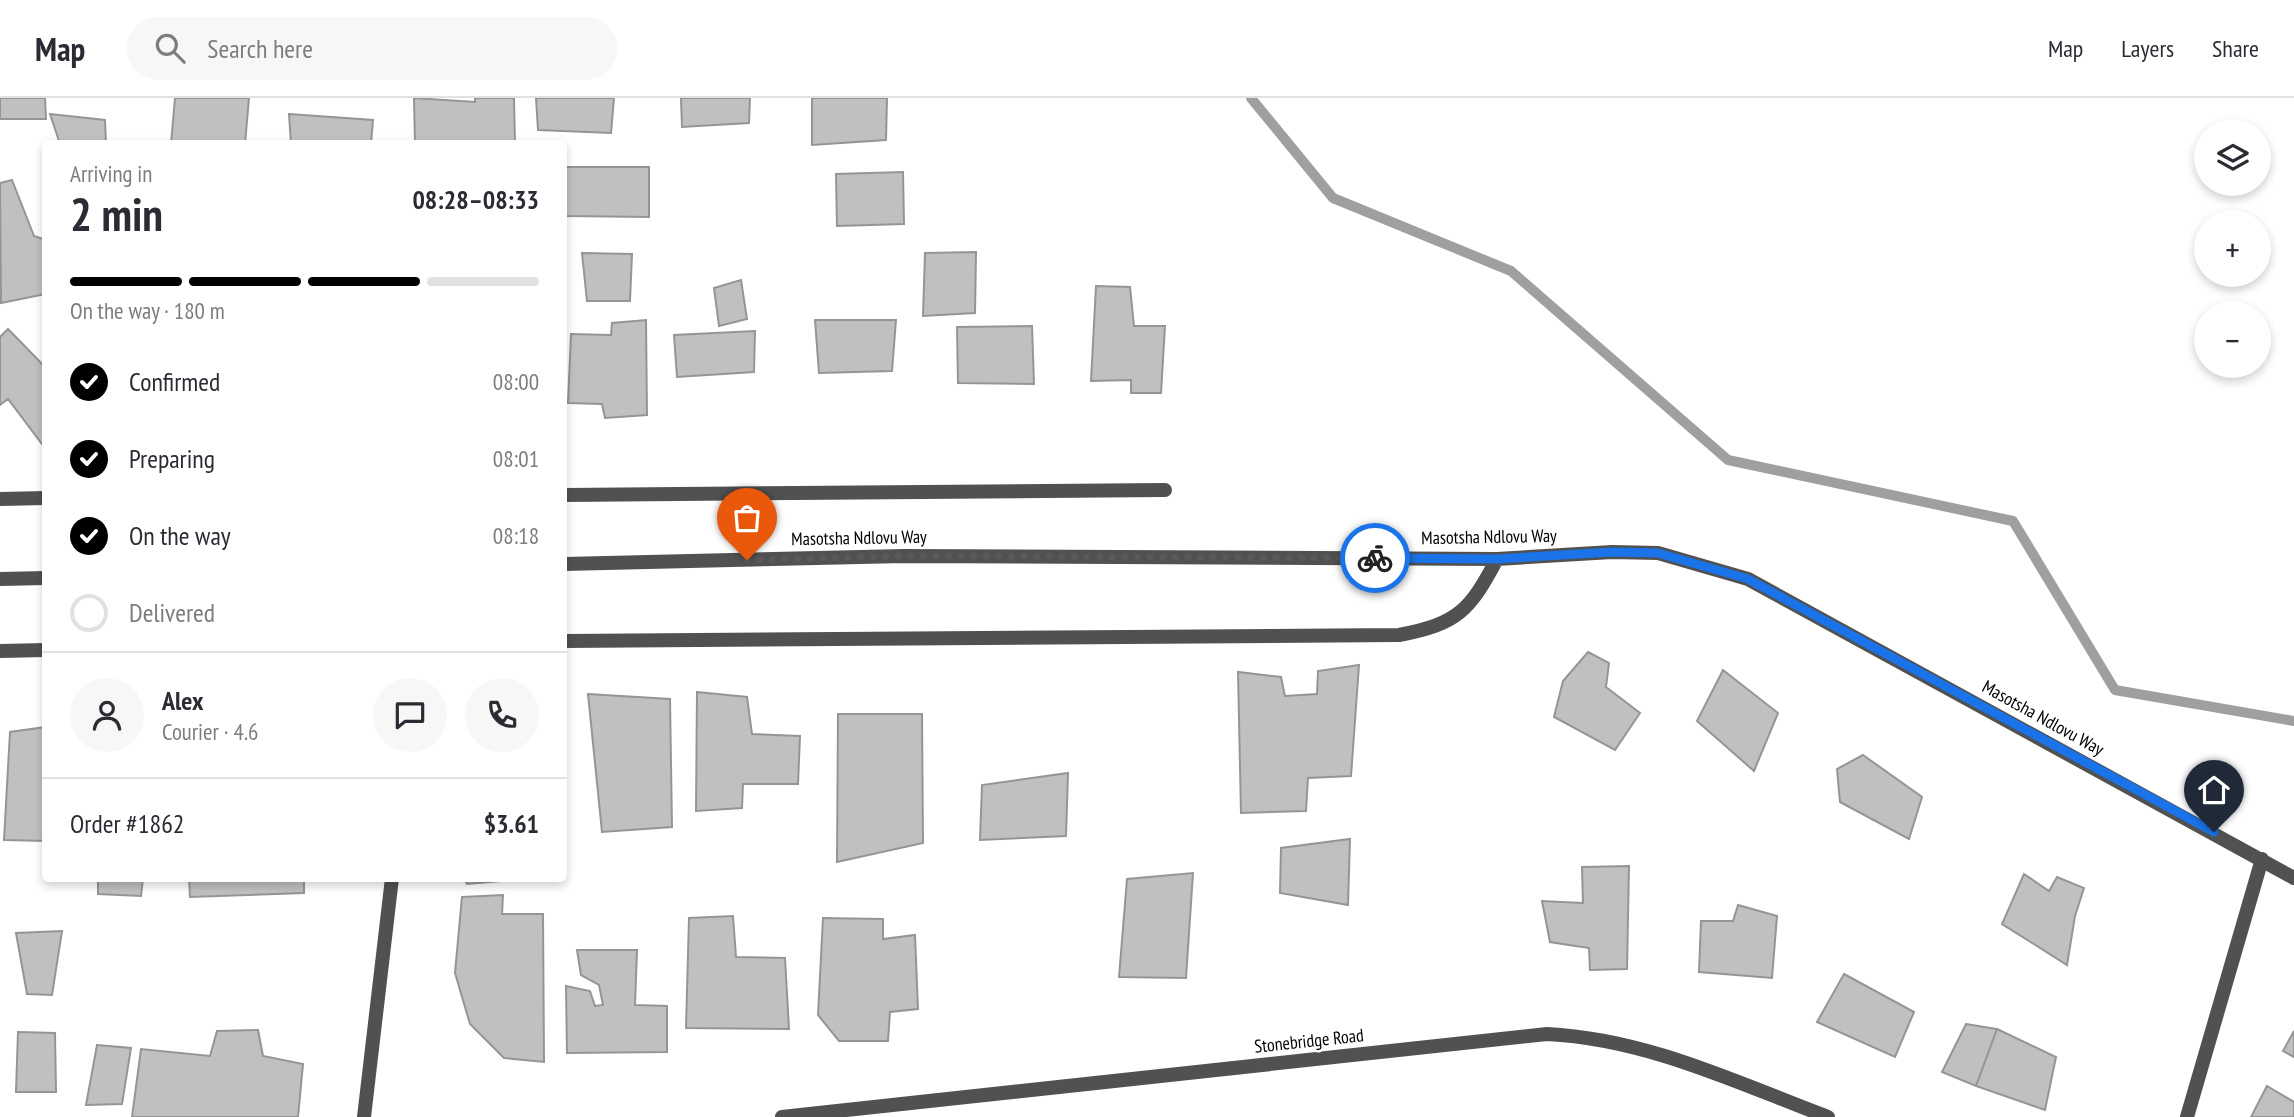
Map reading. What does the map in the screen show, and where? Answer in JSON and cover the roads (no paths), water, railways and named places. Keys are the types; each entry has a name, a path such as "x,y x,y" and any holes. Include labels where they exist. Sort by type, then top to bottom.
{"street":[{"path":"567,495 1165,490"},
{"path":"0,499 42,498"},
{"name":"Masotsha Ndlovu Way","path":"567,565 904,556 1497,559 1612,552 1658,553 1748,579 2294,878"},
{"path":"567,641 1399,635 1435,628 1461,612 1479,593 1497,559"},
{"path":"0,579 42,578"},
{"path":"0,651 42,650"},
{"path":"2187,1117 2262,859"},
{"path":"364,1117 392,882"},
{"name":"Stonebridge Road","path":"782,1117 1547,1034 1592,1036 1636,1045 1828,1117"}],"waterway":[{"path":"1251,98 1333,198 1511,271 1728,460 2013,521 2115,690 2294,721"}]}
